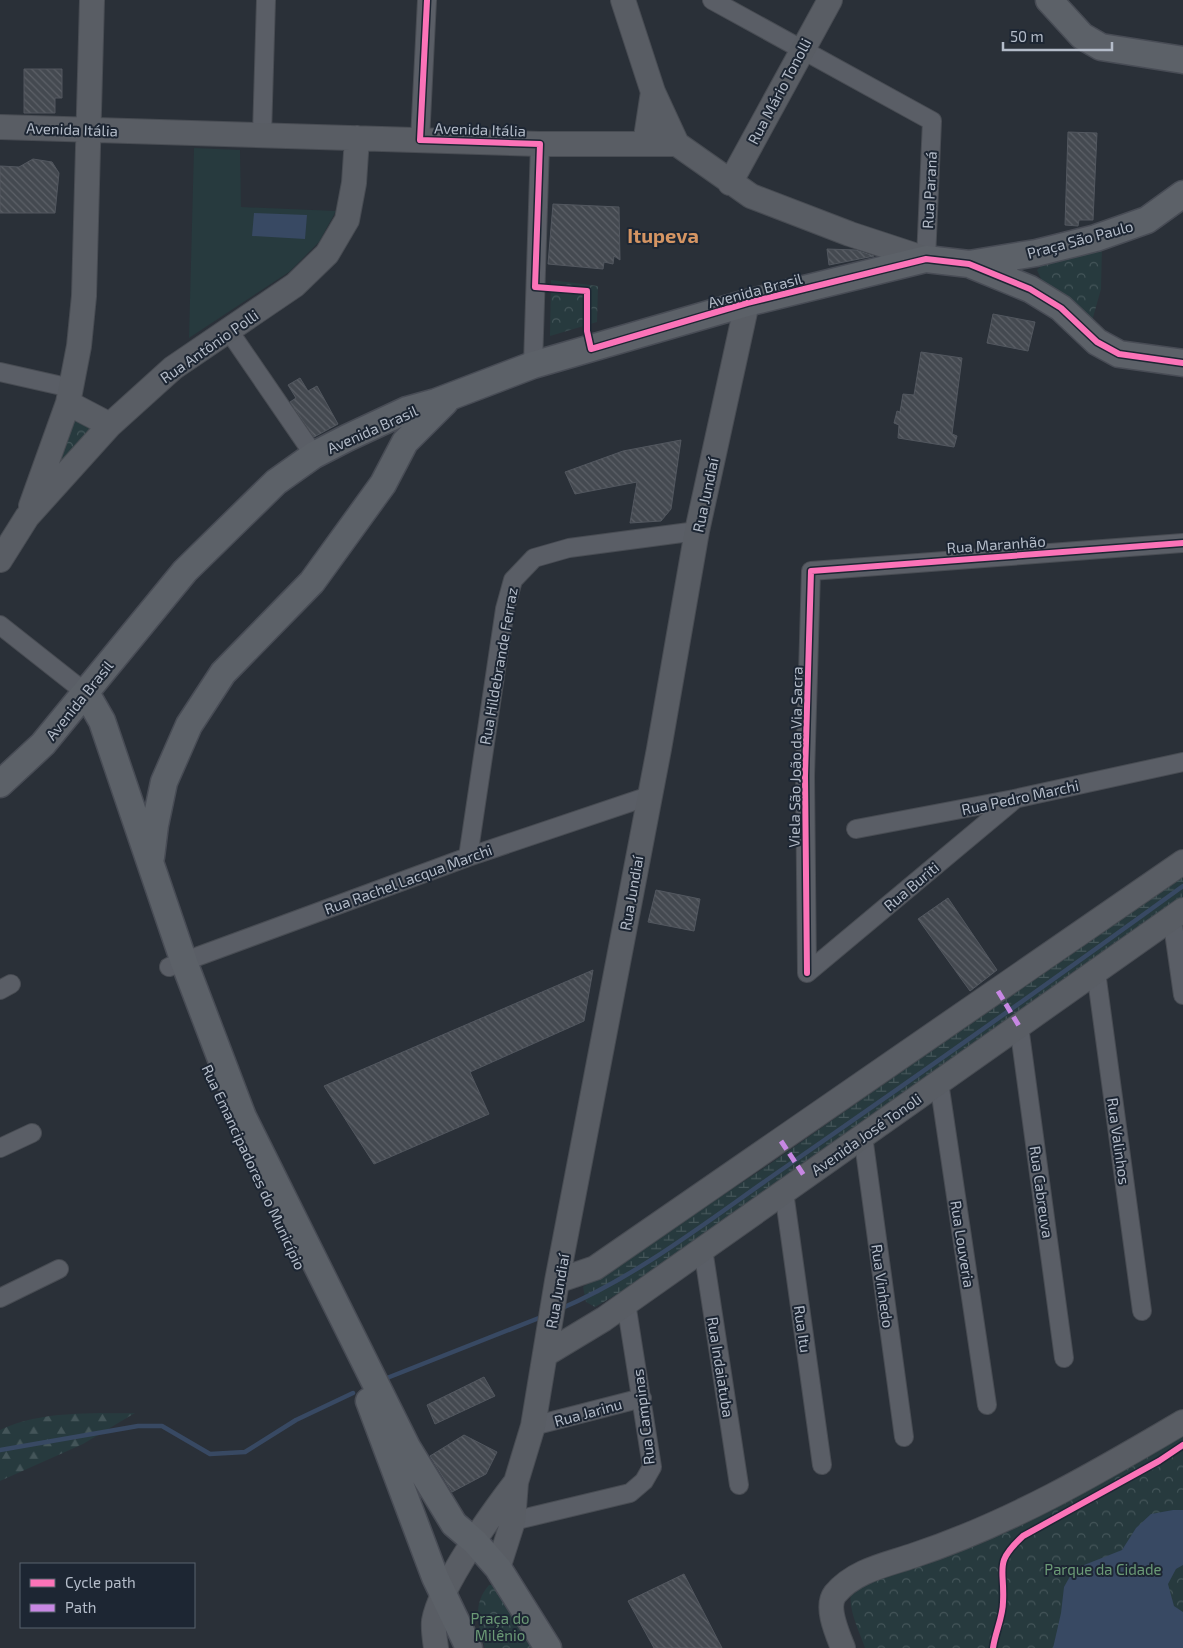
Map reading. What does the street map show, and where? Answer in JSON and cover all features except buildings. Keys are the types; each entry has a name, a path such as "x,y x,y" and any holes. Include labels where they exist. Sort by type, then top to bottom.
{"main road":[{"path":"27,517 70,395 80,346 84,296 92,0"},
{"path":"623,0 653,92 677,144 751,196 850,234 926,259"},
{"name":"Rua Mário Tonolli","path":"730,183 802,48 830,0"},
{"path":"1049,0 1082,36 1101,47 1183,60"},
{"path":"645,144 653,92"},
{"name":"Avenida Itália","path":"0,127 540,144 677,144"},
{"name":"Rua Antônio Polli","path":"0,560 27,517 110,425 173,368 295,285 327,254 348,220 354,183 357,138"},
{"name":"Praça São Paulo","path":"926,259 970,264 1036,253 1096,238 1147,220 1183,194"},
{"path":"1030,289 1027,274 1029,263 1036,253"},
{"name":"Avenida Brasil","path":"0,784 43,744 185,571 276,482 314,455 407,410 452,396 533,366 747,304 926,259"},
{"name":"Praça São Paulo","path":"970,264 1030,289 1061,308 1097,342 1119,354 1183,364"},
{"name":"Rua Jundiaí","path":"498,1568 513,1522 516,1482 533,1426 537,1395 558,1299 659,749 697,531 747,304"},
{"path":"70,395 110,425"},
{"name":"Rua Emancipadores do Município","path":"150,865 155,824 164,782 188,725 223,673 318,575 383,484 405,442 452,396"},
{"path":"367,429 394,429 405,442"},
{"name":"Rua Emancipadores do Município","path":"81,698 102,721 150,865 202,1058 262,1193 363,1389 443,1596 469,1648"},
{"name":"Rua Emancipadores do Município","path":"81,698 176,964 244,1117 407,1447 454,1524 475,1542 498,1568 548,1648"},
{"path":"585,1330 558,1299 596,1268 1183,862"},
{"name":"Avenida José Tonoli","path":"546,1354 626,1303 1178,914"},
{"path":"843,1648 832,1620 833,1596 848,1580 956,1542 1008,1519 1056,1495 1183,1422"},
{"path":"380,1432 407,1447"},
{"name":"Rua Jundiaí","path":"436,1648 434,1622 443,1596 475,1542 516,1482"},
{"path":"421,1542 439,1543 447,1541 453,1535 454,1524"}],"street":[{"path":"262,135 266,0"},
{"path":"420,140 427,0"},
{"path":"712,0 802,48"},
{"name":"Rua Paraná","path":"802,48 932,121 926,259"},
{"path":"533,366 540,144"},
{"path":"229,330 314,455"},
{"path":"0,372 70,395"},
{"name":"Rua Hildebrande Ferraz","path":"468,857 505,609 513,580 534,558 569,548 697,531"},
{"name":"Rua Maranhão","path":"811,571 1183,543"},
{"name":"Viela São João da Via Sacra","path":"807,973 805,776 811,571"},
{"path":"0,625 81,698"},
{"name":"Rua Pedro Marchi","path":"856,829 1014,799 1183,762"},
{"name":"Rua Rachel Lacqua Marchi","path":"176,964 468,857 649,796"},
{"name":"Rua Buriti","path":"807,973 1014,799"},
{"path":"1178,914 1183,994"},
{"name":"Rua Valinhos","path":"1096,972 1142,1311"},
{"name":"Rua Cabreuva","path":"1019,1026 1064,1358"},
{"name":"Rua Louveria","path":"939,1082 987,1406"},
{"path":"0,1148 32,1133"},
{"name":"Rua Vinhedo","path":"863,1136 904,1436"},
{"name":"Rua Itu","path":"784,1192 822,1465"},
{"name":"Rua Indaiatuba","path":"703,1249 739,1485"},
{"path":"0,1298 59,1269"},
{"name":"Rua Campinas","path":"513,1522 630,1493 644,1481 652,1467 626,1303"},
{"name":"Rua Jarinu","path":"533,1426 642,1398"}],"green space":[{"path":"194,148 240,150 241,207 336,211 319,242 289,272 189,338"},
{"path":"1102,246 1101,289 1090,328 1043,283 1037,270 1052,256"},
{"path":"551,280 598,286 597,322 550,336"},
{"path":"70,412 97,425 56,469"},
{"path":"1183,874 1183,898 624,1290 595,1307 586,1302 583,1287 767,1166"},
{"path":"135,1413 83,1444 0,1481 0,1430 33,1419 50,1416"},
{"name":"Parque da Cidade","path":"1183,1431 1183,1648 865,1648 852,1611 852,1588"},
{"name":"Praça do Milênio","path":"489,1585 497,1585 535,1641 532,1648 485,1648 480,1632 478,1607"}],"water":[{"path":"254,213 307,215 305,239 252,236"},
{"path":"1183,1510 1183,1565 1176,1569 1168,1584 1174,1606 1183,1612 1183,1648 1053,1648 1061,1613 1064,1587 1074,1569 1122,1550 1136,1528 1151,1514"}],"waterway":[{"path":"560,1309 620,1279 677,1243 986,1027 1183,886"},
{"path":"387,1378 544,1316"},
{"path":"0,1450 138,1426 162,1426 210,1454 245,1452 296,1420 353,1393"}],"marked path":[{"path":"998,991 1019,1026"},
{"path":"781,1141 805,1177"}],"cycle path":[{"path":"427,0 420,140 540,144 535,287 587,291 587,331 591,349 747,303 926,259 969,264 1030,289 1061,308 1097,342 1119,354 1183,363"},
{"path":"807,973 805,776 811,571 1183,543"},
{"path":"993,1648 1003,1608 1002,1566 1014,1545 1023,1536 1159,1461 1183,1445"}],"district":[{"name":"Itupeva","path":"663,235"}]}
